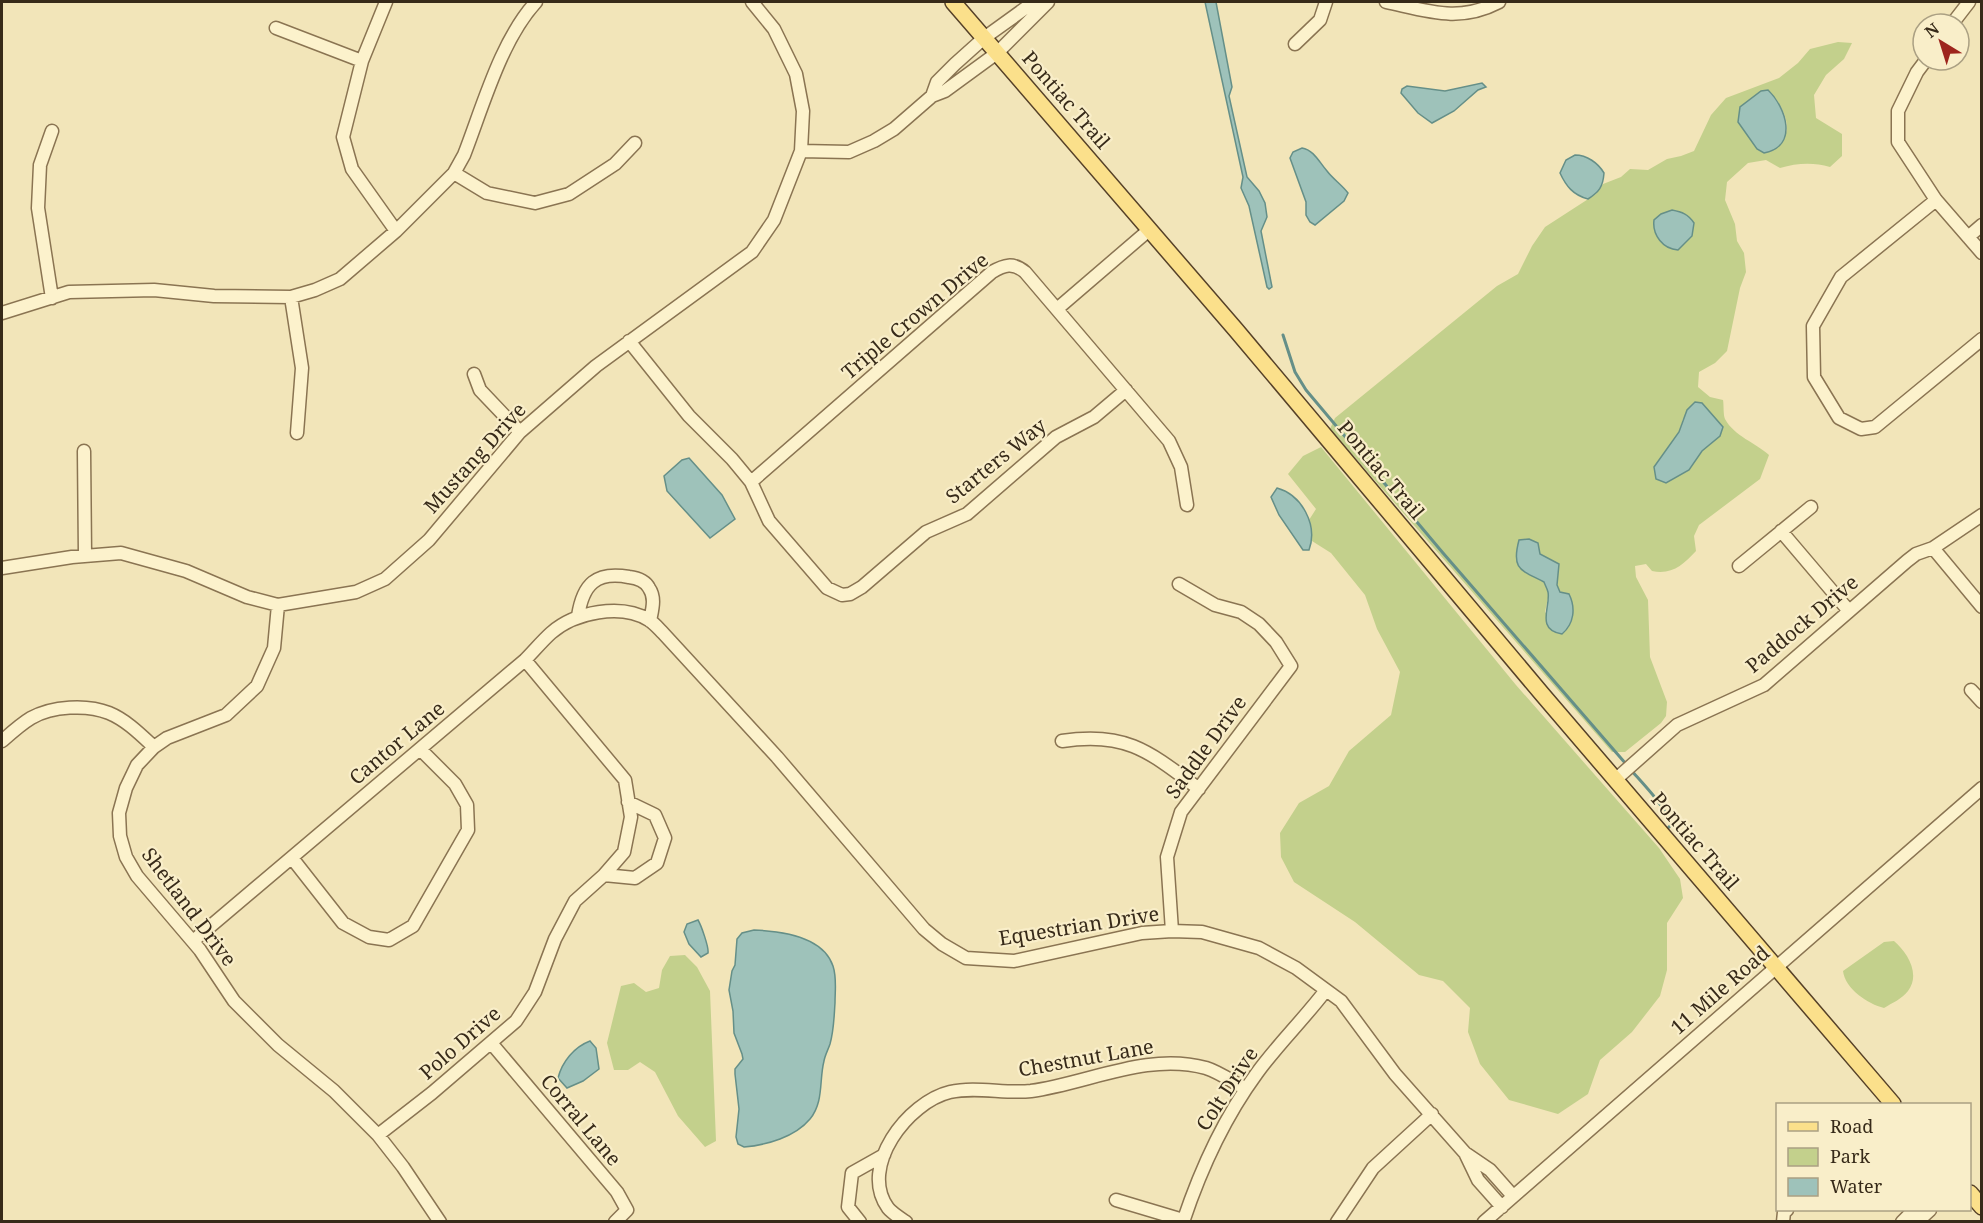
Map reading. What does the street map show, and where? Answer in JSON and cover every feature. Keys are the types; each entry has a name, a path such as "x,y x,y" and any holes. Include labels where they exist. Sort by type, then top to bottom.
{"main road":[{"name":"Pontiac Trail","path":"953,2 1236,330 1615,780 1892,1103"},
{"path":"1971,1194 1982,1207"}],"street":[{"path":"386,2 362,61 343,137 352,169 396,231"},
{"path":"2,313 69,292 154,290 214,296 291,297 340,279 396,231 454,172 464,155 509,41 522,17 536,2"},
{"name":"Mustang Drive","path":"2,568 85,555 121,553 186,571 247,597 278,605 356,592 385,579 429,540 520,432 628,341 687,301 752,252 774,220 801,151 802,111 796,74 774,28 752,2"},
{"path":"932,96 937,82 984,38 1034,2"},
{"path":"801,151 849,152 894,129 932,96 945,91 997,53 1048,2"},
{"path":"1294,44 1320,20 1326,2"},
{"path":"1386,2 1450,15 1471,13 1499,2"},
{"path":"276,28 362,61"},
{"path":"1917,72 1898,111 1898,142 1936,200 1982,253"},
{"path":"52,131 40,165 38,208 52,298"},
{"path":"454,172 487,193 535,203 569,194 615,164 635,143"},
{"path":"1936,200 1841,277 1813,326 1814,378 1839,418 1861,429 1875,427 1982,339"},
{"path":"1968,237 1982,225"},
{"path":"1058,309 1149,230"},
{"name":"Triple Crown Drive","path":"751,482 1001,267 1013,265 1019,267 1058,309 1169,441 1181,467 1187,505"},
{"path":"291,297 302,368 297,433"},
{"name":"Starters Way","path":"628,341 689,416 732,459 751,482 769,521 785,541 827,588 842,595 850,594 862,587 926,532 967,514 1056,437 1094,417 1126,390"},
{"path":"474,374 480,390 520,432"},
{"path":"84,451 85,555"},
{"path":"1739,566 1811,507"},
{"name":"Paddock Drive","path":"1615,780 1677,726 1764,685 1916,554 1933,548 1982,515"},
{"path":"1781,531 1850,611"},
{"path":"1933,548 1982,607"},
{"path":"615,574 640,579 650,588 653,601 650,621 634,614 605,611 578,616 581,598 590,585 601,577 615,574"},
{"name":"Saddle Drive","path":"1172,931 1167,857 1181,812 1291,666 1260,624 1241,612 1215,605 1179,584"},
{"name":"Shetland Drive","path":"278,605 274,648 257,686 226,715 167,738 153,747 137,765 126,788 119,813 120,836 126,857 137,876 193,941 234,1001 278,1045 334,1091 378,1135 440,1221"},
{"name":"Cantor Lane","path":"193,941 525,660 552,632 578,616"},
{"name":"Equestrian Drive","path":"650,621 777,757 924,929 942,944 966,958 1014,961 1142,933 1172,931 1202,932 1259,948 1296,968 1341,1001 1395,1074 1465,1153 1478,1180 1502,1207"},
{"name":"Polo Drive","path":"378,1135 492,1044 516,1021 535,992 555,939 575,901 604,875 624,852 631,817 625,780 525,660"},
{"path":"1971,690 1982,702"},
{"path":"2,741 32,717 60,709 86,708 108,713 132,727 153,747"},
{"path":"1062,741 1085,737 1114,740 1151,753 1199,789"},
{"path":"292,858 343,923 369,937 389,940 413,926 468,831 467,805 455,784 420,749"},
{"name":"11 Mile Road","path":"1484,1221 1982,788"},
{"path":"604,875 635,878 657,863 665,838 655,815 628,802"},
{"name":"Colt Drive","path":"1183,1221 1217,1136 1246,1089 1259,1070 1326,990"},
{"name":"Corral Lane","path":"492,1044 617,1192 627,1210 615,1221"},
{"name":"Chestnut Lane","path":"906,1221 888,1209 880,1192 878,1172 899,1126 924,1105 949,1092 1030,1091 1136,1066 1180,1063 1208,1068 1246,1089"},
{"path":"1337,1221 1373,1168 1432,1114"},
{"name":"Equestrian Drive","path":"1465,1153 1490,1170 1513,1196"},
{"path":"860,1221 848,1207 852,1173 884,1155"},
{"path":"1116,1200 1183,1221"},
{"path":"1902,1221 1922,1213"}],"green space":[{"path":"1838,42 1852,43 1844,59 1826,75 1814,95 1816,118 1842,134 1842,156 1830,167 1805,164 1780,168 1766,160 1748,163 1727,182 1725,200 1735,224 1737,241 1744,253 1746,272 1740,288 1727,351 1715,363 1699,372 1698,387 1710,397 1723,400 1724,417 1729,425 1739,435 1769,455 1760,479 1699,525 1694,536 1696,551 1686,561 1677,568 1665,572 1652,571 1646,564 1635,566 1636,577 1648,600 1650,657 1667,702 1666,716 1661,723 1625,752 1612,752 1330,429 1335,418 1497,286 1518,274 1532,246 1545,227 1596,194 1603,184 1621,177 1630,169 1648,170 1667,159 1694,151 1711,115 1726,98 1779,78 1798,63 1810,49","holes":["1768,90 1784,112 1787,126 1783,140 1769,152 1761,91","1702,403 1723,427 1712,444 1684,458 1654,467 1679,432 1683,419","1538,543 1540,554 1559,564 1557,585 1573,616 1569,627 1562,634 1545,612 1549,593 1544,582 1535,577"]},
{"path":"1321,447 1516,685 1659,848 1680,879 1683,898 1667,923 1667,970 1660,996 1632,1032 1600,1060 1588,1094 1558,1114 1509,1100 1480,1064 1468,1032 1470,1008 1443,981 1419,975 1355,922 1294,882 1281,857 1280,833 1299,803 1329,786 1349,751 1391,715 1400,672 1377,629 1365,595 1331,553 1312,541 1309,520 1316,509 1288,474 1303,456"},
{"path":"1894,941 1908,957 1913,978 1906,994 1884,1008 1858,995 1848,984 1843,971 1884,942"},
{"path":"685,955 697,967 710,991 716,1141 705,1147 678,1116 655,1072 640,1062 628,1070 614,1070 607,1043 621,986 634,983 646,992 659,988 662,970 670,956"}],"water":[{"path":"1205,2 1216,2 1232,87 1229,96 1247,177 1259,191 1265,203 1267,217 1261,231 1272,287 1269,289 1249,206 1241,188 1243,177"},
{"path":"1482,83 1486,87 1478,90 1454,111 1432,123 1418,113 1401,93 1402,89 1407,86 1445,91"},
{"path":"1768,90 1780,106 1786,125 1782,143 1775,149 1764,153 1757,149 1738,122 1740,107 1761,91"},
{"path":"1302,148 1313,154 1348,193 1344,201 1315,225 1306,215 1306,202 1290,158 1293,152"},
{"path":"1575,155 1592,160 1604,173 1600,189 1588,199 1571,189 1560,173 1566,160"},
{"path":"1672,210 1684,214 1694,223 1692,236 1678,250 1663,244 1654,226 1654,220 1661,214"},
{"path":"1695,402 1702,403 1723,427 1720,436 1702,451 1689,470 1666,483 1656,479 1654,467 1679,432 1687,410"},
{"path":"689,458 722,495 735,519 710,538 667,491 664,476 682,460"},
{"path":"1277,488 1294,497 1306,512 1311,531 1309,550 1303,550 1279,515 1271,497"},
{"path":"1529,539 1538,543 1540,554 1559,564 1557,585 1560,592 1569,594 1573,610 1569,626 1562,634 1554,632 1546,623 1548,592 1544,582 1524,571 1517,563 1519,540"},
{"path":"698,920 708,950 708,953 701,957 689,944 684,932 687,924"},
{"path":"754,930 788,934 811,942 828,956 833,966 836,984 832,1034 824,1059 819,1098 814,1112 804,1125 789,1135 771,1142 744,1147 738,1144 736,1137 739,1109 735,1074 735,1069 743,1059 734,1033 729,990 735,965 737,939 742,933"},
{"path":"590,1041 596,1048 599,1069 583,1081 567,1088 558,1078 562,1066 574,1051"}],"waterway":[{"path":"1283,335 1295,372 1306,390 1443,553 1626,764"},
{"path":"1630,769 1668,816 1672,824 1666,830"}]}
